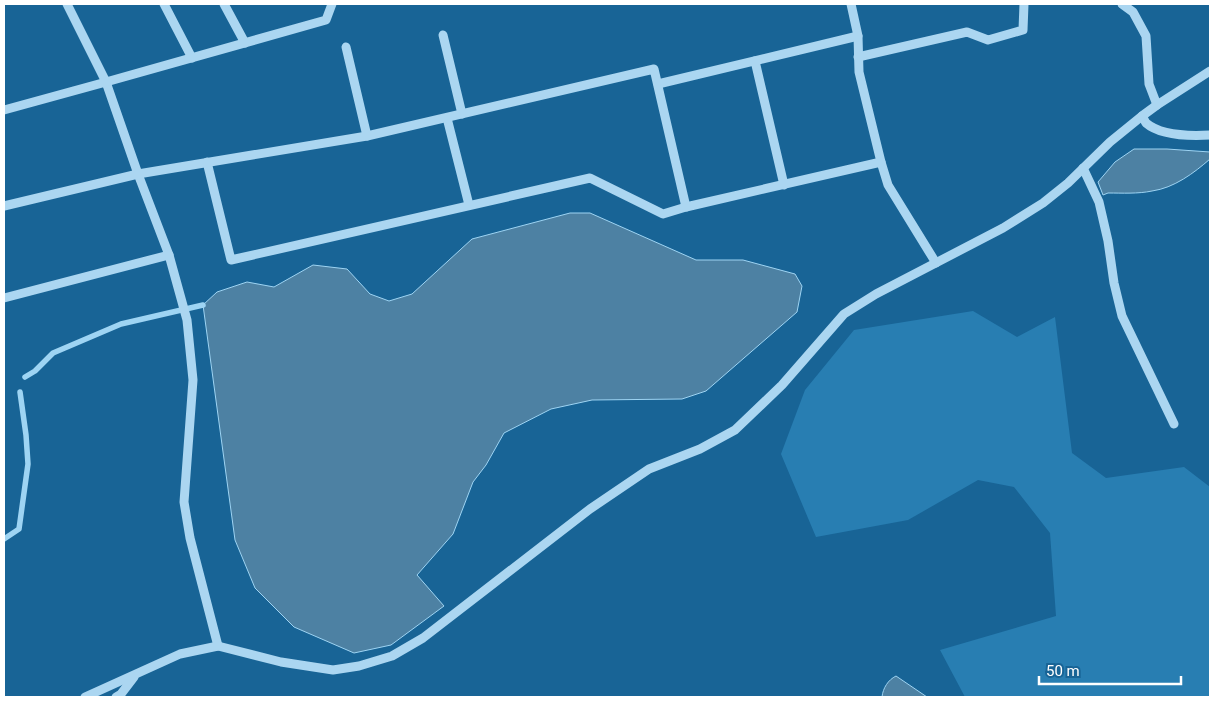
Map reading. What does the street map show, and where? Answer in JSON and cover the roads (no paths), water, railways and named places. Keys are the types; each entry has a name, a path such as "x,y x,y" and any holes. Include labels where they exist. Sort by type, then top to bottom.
{"street":[{"path":"67,4 106,82 169,255 186,320 193,380 184,502 190,538 218,646"},
{"path":"164,4 192,58"},
{"path":"224,4 245,43"},
{"path":"4,110 326,20 332,4"},
{"path":"851,4 858,36 859,72 888,185 936,263"},
{"path":"858,57 967,32 988,40 1023,30 1024,4"},
{"path":"1122,4 1132,8 1146,36 1149,84 1157,105"},
{"path":"443,35 462,114"},
{"path":"658,84 858,36"},
{"path":"346,47 367,136"},
{"path":"755,61 784,184"},
{"path":"4,206 138,174 367,136 654,69 686,207"},
{"path":"85,697 180,654 218,646 281,662 332,670 359,666 392,656 424,638 590,509 649,469 700,448 735,430 782,385 844,314 876,294 1003,228 1043,203 1110,142 1142,116 1210,71"},
{"path":"1142,116 1146,123 1157,129 1180,136 1210,135"},
{"path":"447,118 469,205"},
{"path":"206,162 231,260 590,178 663,214 881,162"},
{"path":"1083,168 1099,202 1122,316 1174,424"},
{"path":"4,298 169,255"},
{"path":"116,697 136,674"}],"waterway":[{"path":"25,377 35,371 53,353 121,324 203,305"},
{"path":"4,539 19,529 28,464 20,392"}]}
